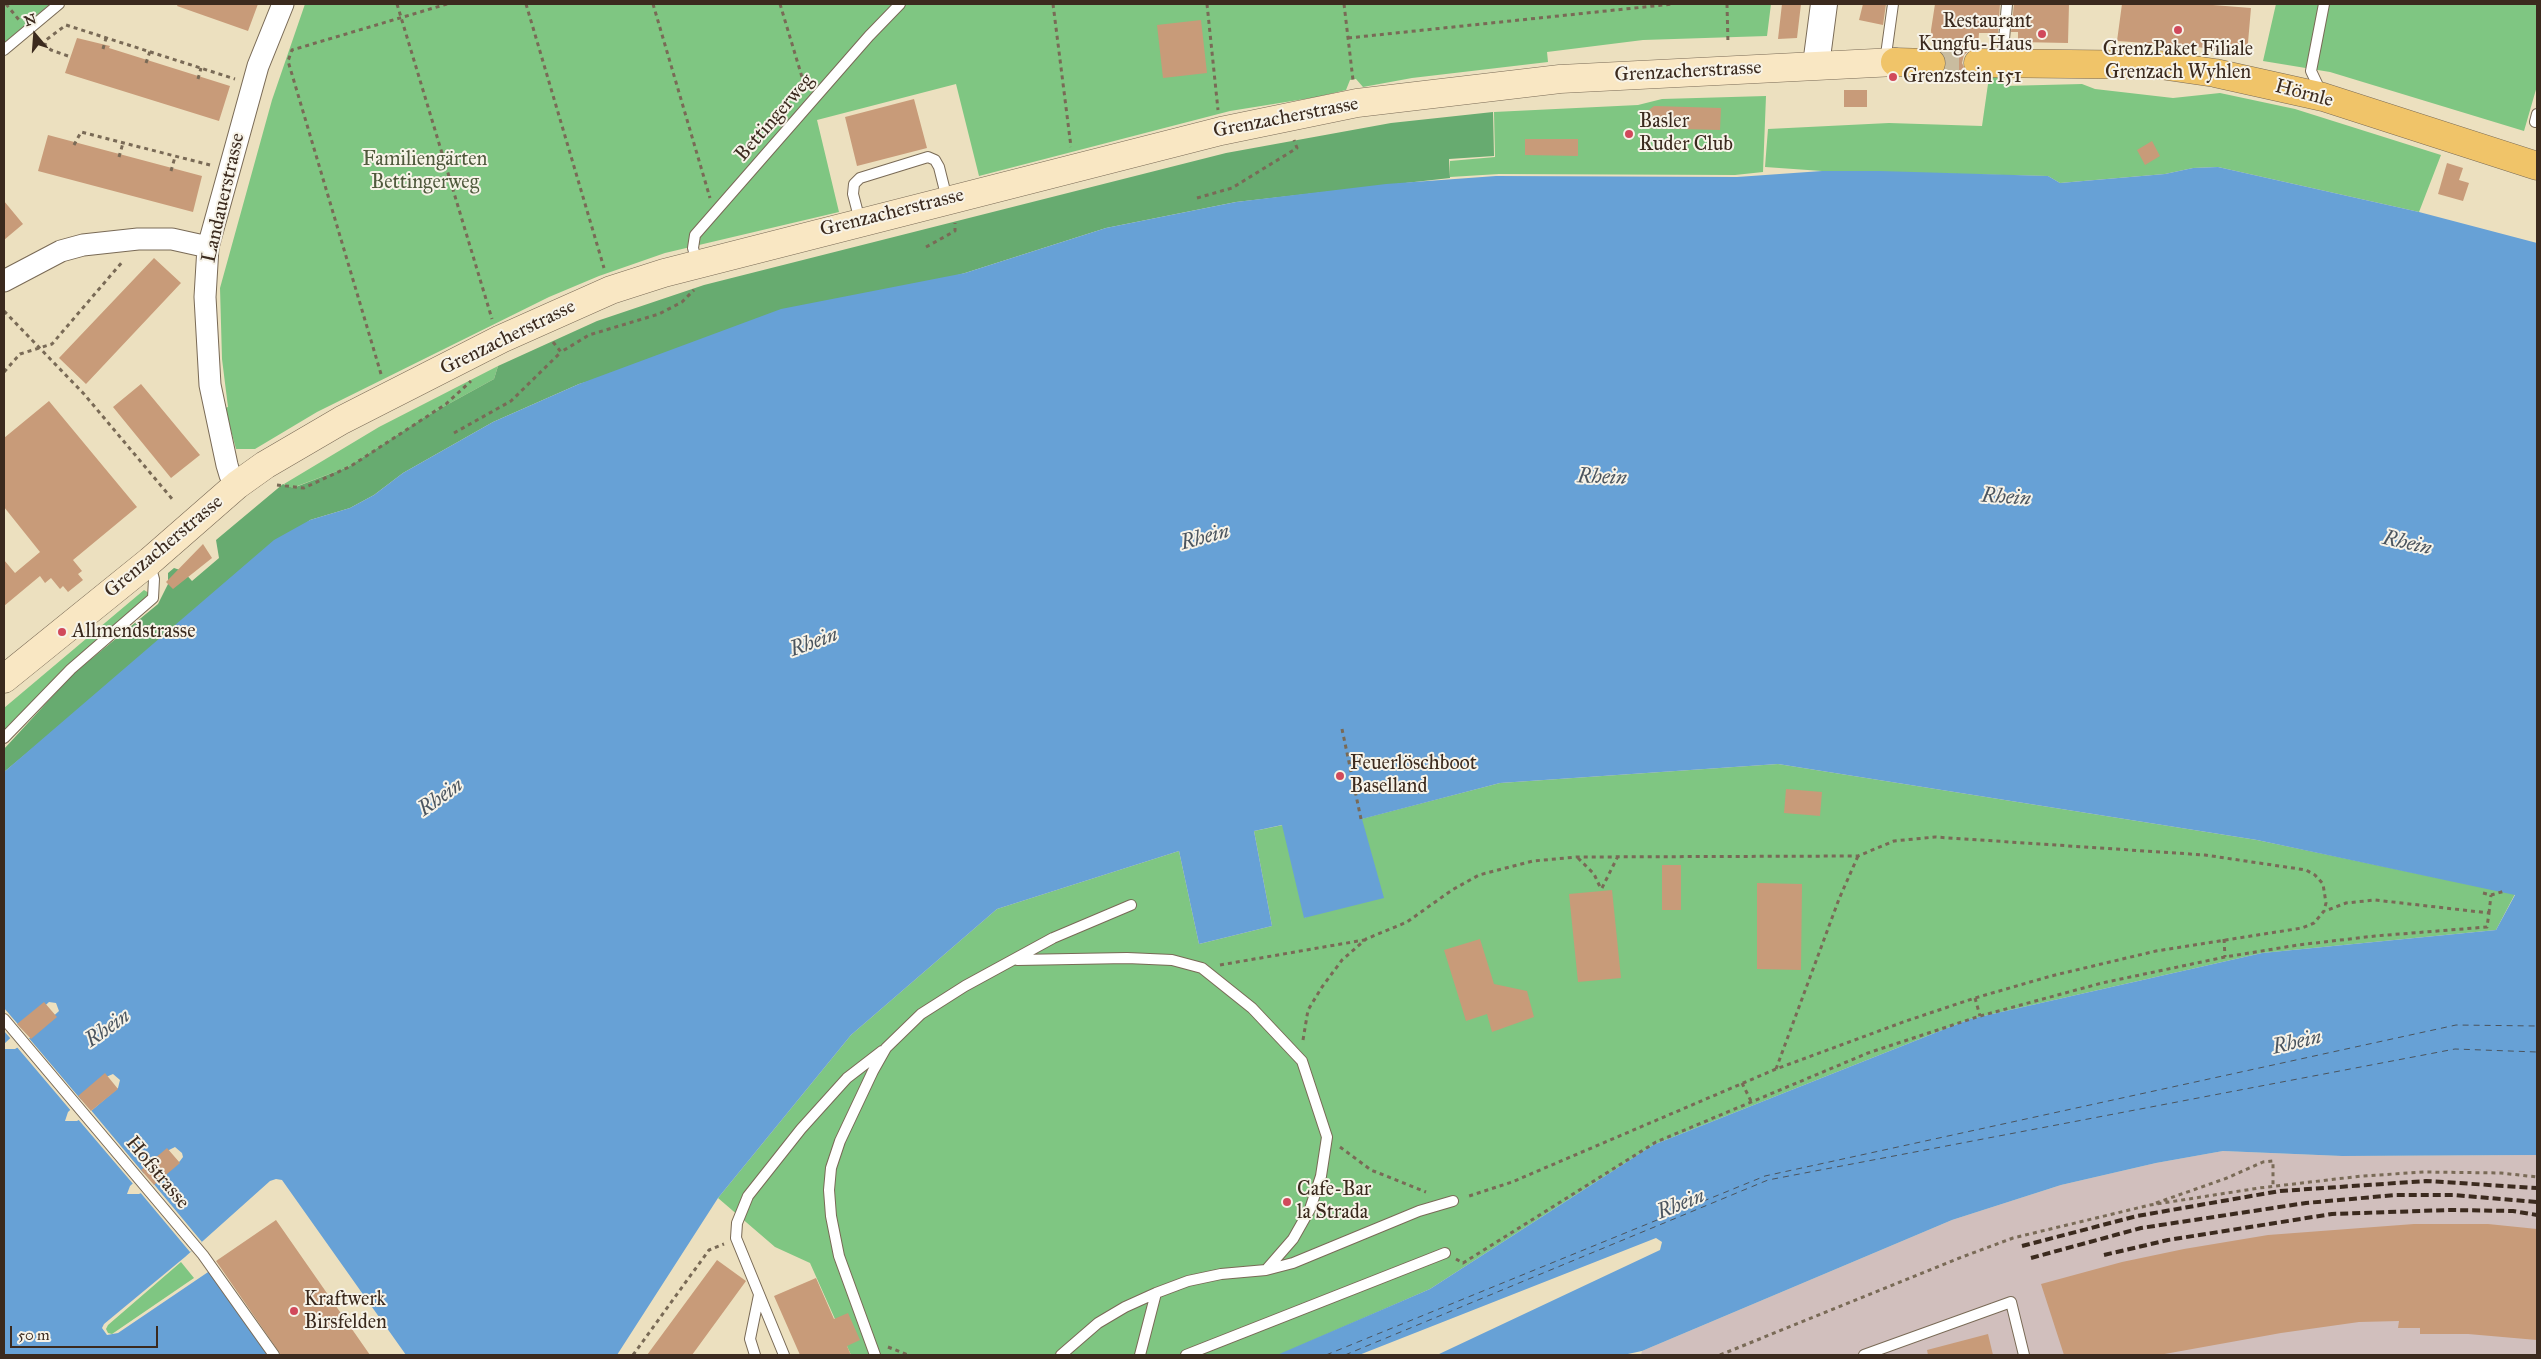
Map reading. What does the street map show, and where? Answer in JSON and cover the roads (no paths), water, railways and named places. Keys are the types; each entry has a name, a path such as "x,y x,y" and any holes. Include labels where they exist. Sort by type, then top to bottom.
{"main road":[{"name":"Grenzacherstrasse","path":"4,679 150,562 237,485 265,465 342,420 501,339 611,290 696,276 860,221 951,209 1074,167 1222,131 1357,103 1560,79 1890,62"},
{"path":"1890,62 1931,63"},
{"name":"Hörnle","path":"1990,63 2160,65 2215,73 2323,97 2537,166"}],"street":[{"name":"Landauerstrasse","path":"237,485 230,475 227,465 210,386 205,297 208,247 258,66 283,4"},
{"path":"1816,66 1824,4"},
{"path":"4,281 69,249 107,241 172,239 208,247"}],"lane":[{"path":"4,50 59,4"},
{"name":"Bettingerweg","path":"696,276 693,248 695,235 868,36 900,4"},
{"path":"1890,62 1893,4"},
{"name":"Hörnle","path":"1990,63 2007,4"},
{"path":"2323,97 2312,71 2324,4"},
{"path":"860,221 853,194 854,184 860,178 928,157 935,160 940,167 951,209"},
{"path":"4,738 71,669 153,598 154,579 150,562"},
{"path":"784,1355 736,1238 736,1223 748,1196 801,1128 847,1078 886,1048 921,1014 965,986 1053,938 1131,905"},
{"path":"1014,960 1127,958 1172,960 1202,968 1252,1008 1302,1061 1327,1137 1321,1176 1310,1209 1293,1239 1266,1270"},
{"name":"Hofstrasse","path":"4,1019 203,1255 274,1355"},
{"path":"875,1355 839,1256 831,1216 829,1190 832,1168 840,1141 886,1048"},
{"path":"1061,1355 1098,1323 1156,1292 1188,1281 1221,1274 1266,1270 1293,1263 1419,1211 1452,1201"},
{"path":"1186,1355 1445,1253"},
{"path":"1140,1355 1156,1292"},
{"path":"755,1355 750,1339 759,1294"},
{"path":"1864,1355 2010,1302 2024,1355"}],"water":[{"name":"Rhein","path":"2218,167 2419,212 2537,243 2537,1155 2342,1156 2223,1151 2156,1163 2061,1185 1952,1220 1642,1351 1623,1355 1437,1355 1660,1250 1662,1242 1656,1238 1359,1355 1277,1355 1430,1289 1653,1145 1970,1019 2262,953 2496,930 2515,895 2257,840 1778,764 1500,783 1362,819 1384,898 1304,918 1282,825 1254,831 1272,926 1199,944 1179,851 997,909 851,1035 718,1198 617,1355 406,1355 282,1180 276,1179 270,1181 185,1257 104,1324 102,1328 107,1335 118,1333 217,1266 279,1355 4,1355 4,1049 15,1049 23,1044 59,1011 56,1003 49,1002 4,1044 4,772 274,540 310,520 350,508 374,495 403,473 493,422 579,384 781,309 965,273 1106,228 1236,202 1386,184 1496,176 1737,177 1822,171 1880,171 2048,176 2060,183 2165,174 2193,168","holes":["113,1074 120,1080 118,1088 84,1117 77,1121 65,1121 68,1112 106,1077","175,1147 182,1153 183,1157 180,1161 147,1190 139,1194 127,1194 130,1186 169,1150"]}],"tunnel":[{"path":"1931,63 1978,63"}],"railway":[{"path":"2022,1246 2137,1216 2280,1191 2426,1181 2537,1188"},
{"path":"2031,1258 2141,1228 2306,1203 2396,1195 2453,1195 2537,1202"},
{"path":"2104,1255 2168,1240 2332,1214 2449,1210 2513,1211 2537,1215"}],"place":[{"name":"GrenzPaket Filiale Grenzach Wyhlen","path":"2178,30"},
{"name":"Restaurant Kungfu-Haus","path":"2042,34"},
{"name":"Grenzstein 151","path":"1893,77"},
{"name":"Basler Ruder Club","path":"1629,134"},
{"name":"Allmendstrasse","path":"62,632"},
{"name":"Feuerlöschboot Baselland","path":"1340,776"},
{"name":"Cafe-Bar la Strada","path":"1287,1202"},
{"name":"Kraftwerk Birsfelden","path":"294,1311"}],"park label":[{"name":"Familiengärten Bettingerweg","path":"425,172"}]}
